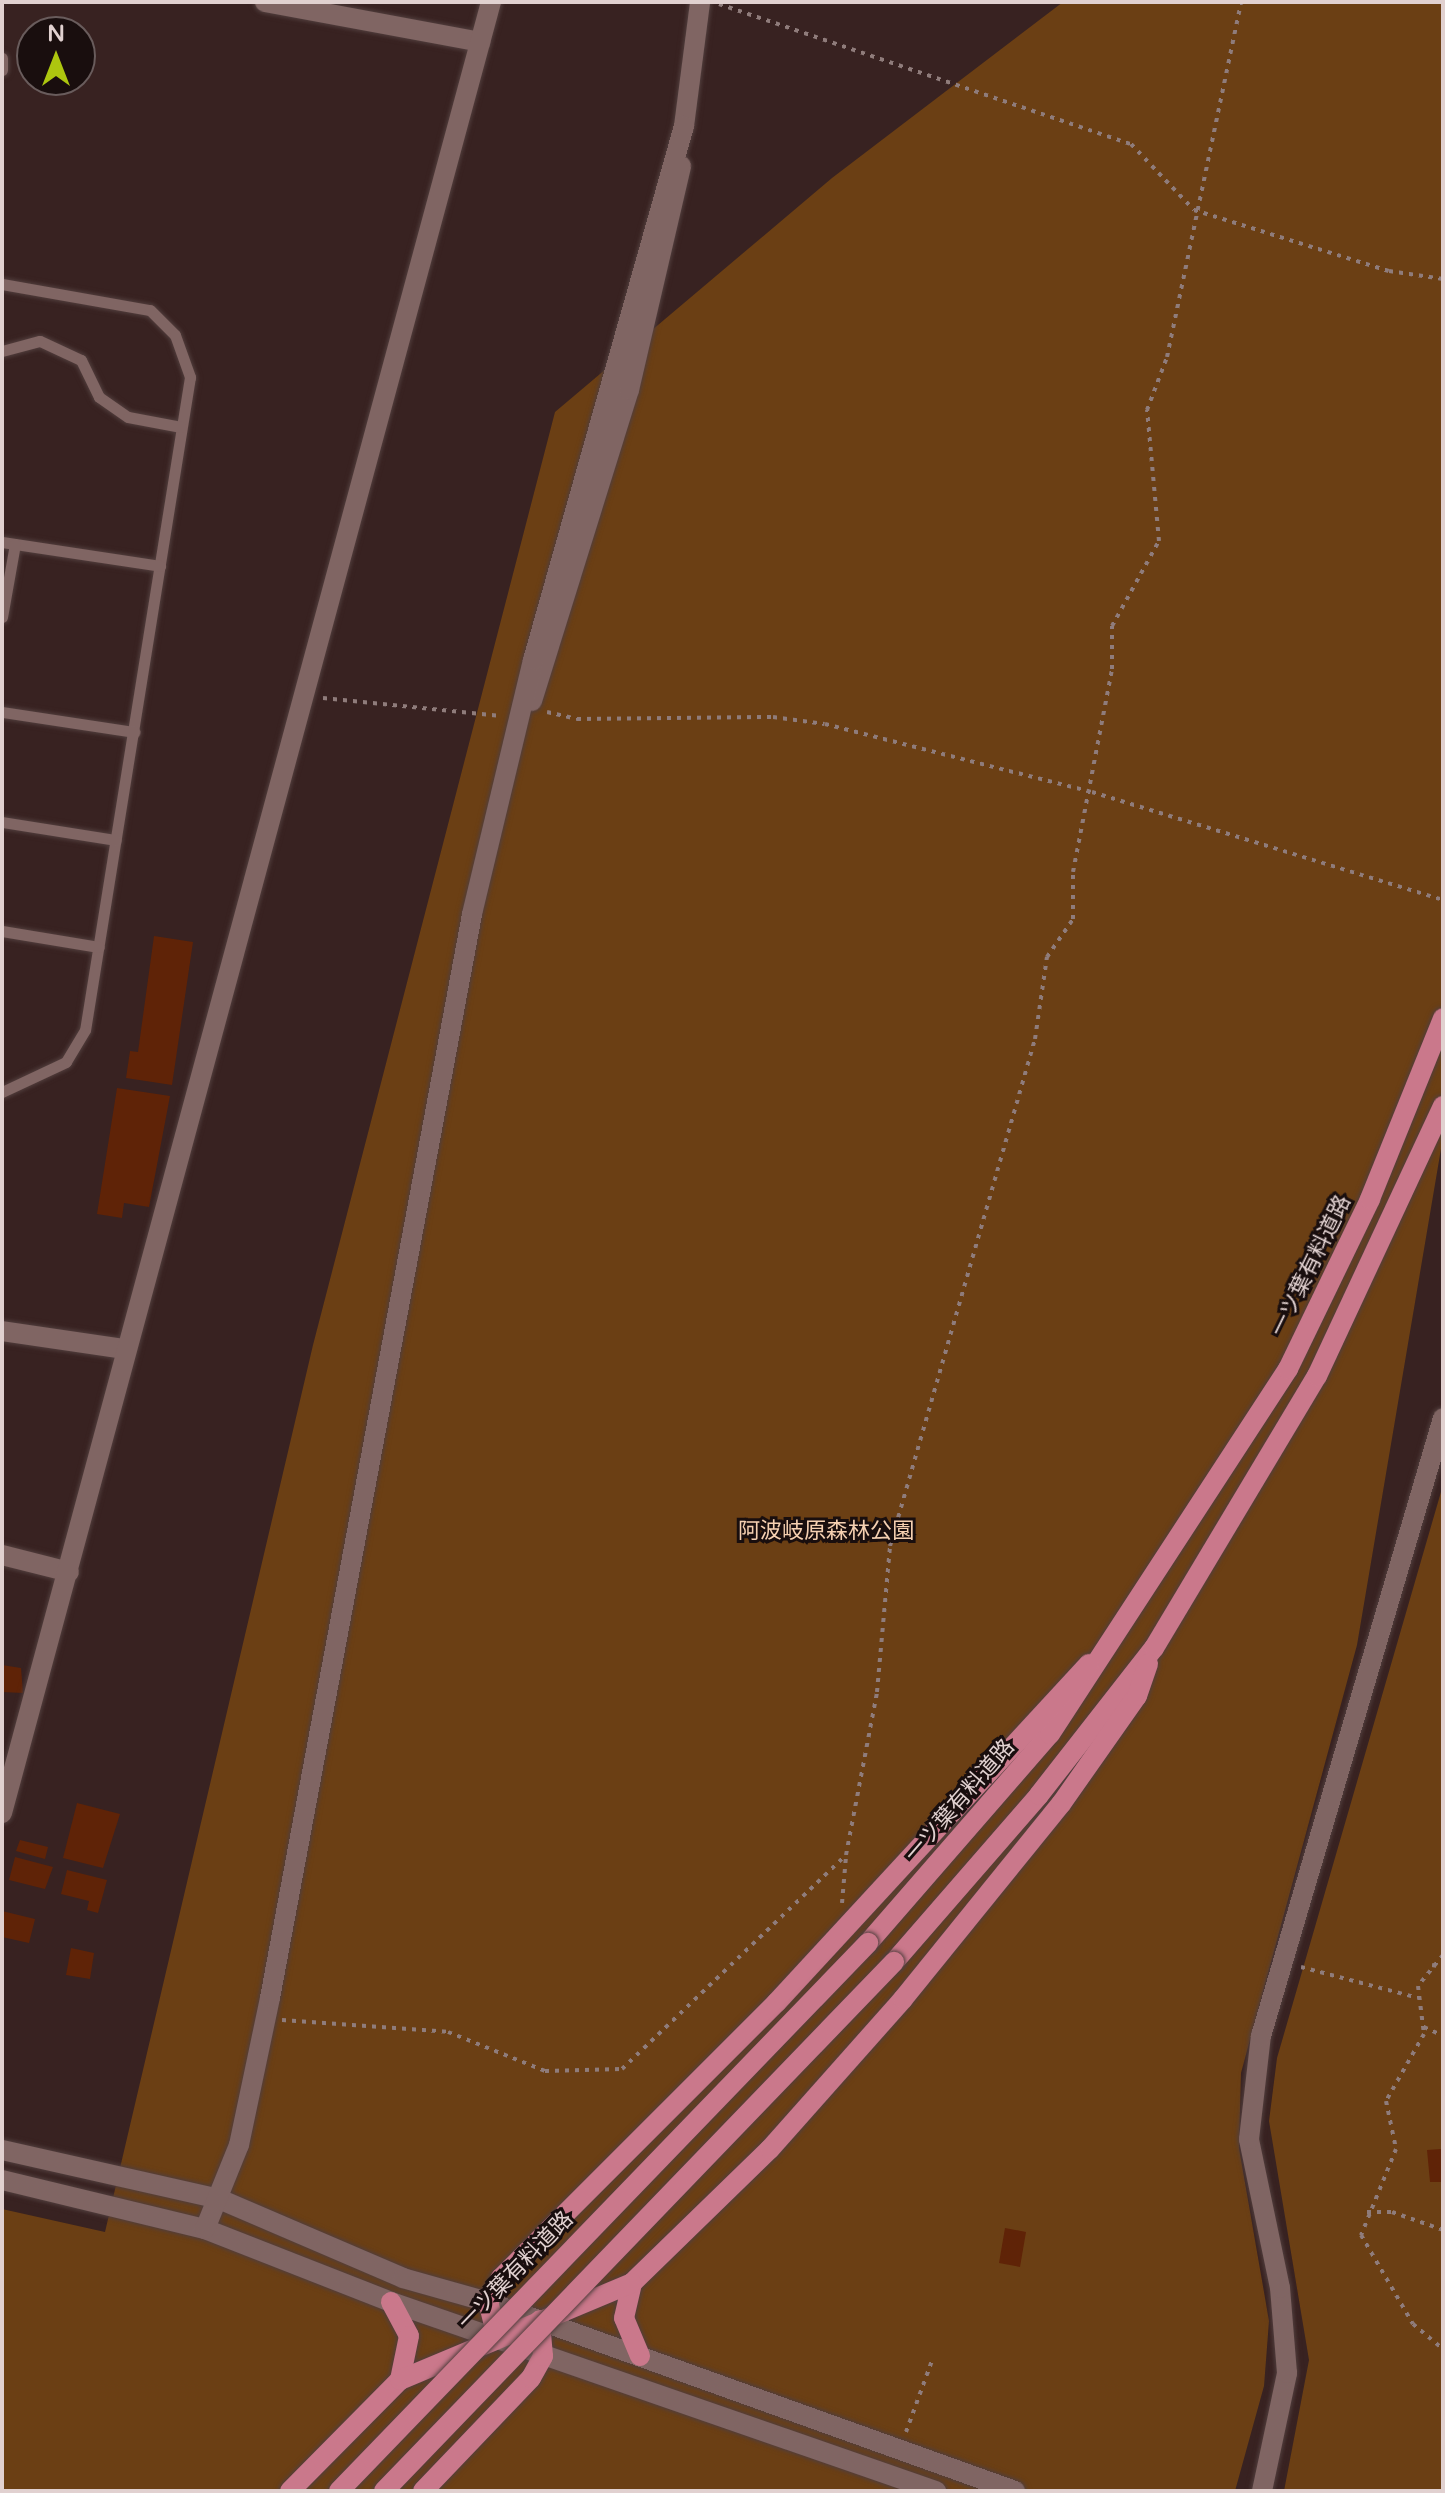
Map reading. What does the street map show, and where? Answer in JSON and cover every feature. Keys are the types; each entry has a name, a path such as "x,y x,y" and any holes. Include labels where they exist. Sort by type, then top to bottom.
{"main road":[{"name":"一ツ葉有料道路","path":"339,2491 868,1943 1050,1734 1114,1642 1288,1369 1370,1199 1443,1018"},
{"path":"384,2491 894,1962 1039,1795 1154,1648 1317,1376 1443,1106"},
{"path":"497,2337 488,2302 501,2278 777,2002 1051,1698 1114,1642"},
{"path":"290,2491 400,2380 632,2283 770,2149 903,1999 1078,1780 1137,1696 1154,1648"},
{"path":"632,2283 624,2318 640,2356"},
{"path":"391,2302 409,2336 400,2380"},
{"path":"423,2491 543,2356 540,2320"}],"street":[{"path":"265,2 480,42"},
{"path":"2,1813 10,1751 69,1572 124,1349 308,697 491,2"},
{"path":"205,2229 239,2145 267,2017 472,914 522,722 546,672 666,253 700,2"},
{"path":"2,1331 124,1349"},
{"path":"1262,2491 1287,2373 1280,2288 1249,2139 1261,2036 1443,1418"},
{"path":"2,1555 69,1572"},
{"path":"2,2150 219,2199 403,2278 540,2320 1015,2491"},
{"path":"2,2180 205,2229 391,2302 936,2491"}],"lane":[{"path":"2,58 2,70"},
{"path":"2,284 150,310 167,322 190,377 85,1030 66,1062 2,1092"},
{"path":"2,351 40,341 81,360 99,397 128,417 181,427"},
{"path":"2,542 160,566"},
{"path":"2,617 15,544"},
{"path":"2,712 134,732"},
{"path":"2,822 116,840"},
{"path":"2,931 99,947"}],"path":[{"path":"715,2 1131,144 1194,210 1389,271 1443,279"},
{"path":"841,1913 846,1855 877,1692 890,1546 1035,1039 1047,957 1073,919 1073,872 1092,792 1112,626 1159,541 1147,410 1167,357 1194,210 1241,2"},
{"path":"308,697 483,712 522,722 547,712 703,723 773,717 1092,792 1443,900"},
{"path":"267,2017 448,2032 513,2062 603,2074 622,2069 846,1855"},
{"path":"1443,1955 1432,1965 1418,1998 1423,2026 1386,2101 1396,2149 1367,2212 1361,2235 1413,2324 1443,2349"},
{"path":"1432,1965 1443,1967"},
{"path":"1298,1966 1418,1998"},
{"path":"1423,2026 1443,2036"},
{"path":"1367,2212 1392,2212 1443,2230"},
{"path":"905,2434 933,2358"}],"green space":[{"name":"阿波岐原森林公園","path":"1063,2 1443,2 1443,1137 1357,1645 1241,2073 1239,2148 1269,2321 1264,2386 1235,2491 2,2491 2,2209 105,2232 313,1345 555,412 832,178"},
{"path":"1443,1485 1443,2491 1284,2491 1309,2360 1269,2121 1277,2058"}],"building":[{"path":"154,936 193,942 172,1085 126,1078 130,1051 138,1052"},
{"path":"117,1088 170,1096 149,1207 124,1203 122,1218 97,1214"},
{"path":"2,1665 21,1668 23,1693 2,1692"},
{"path":"77,1803 120,1814 103,1868 63,1858"},
{"path":"20,1840 48,1847 45,1859 16,1851"},
{"path":"15,1857 53,1867 45,1889 9,1880"},
{"path":"67,1870 107,1880 98,1913 87,1910 89,1901 61,1894"},
{"path":"2,1911 35,1919 29,1943 2,1937"},
{"path":"71,1948 94,1953 90,1979 66,1975"},
{"path":"1441,2149 1443,2182 1430,2182 1427,2150"},
{"path":"1005,2228 1026,2232 1020,2267 999,2263"}]}
